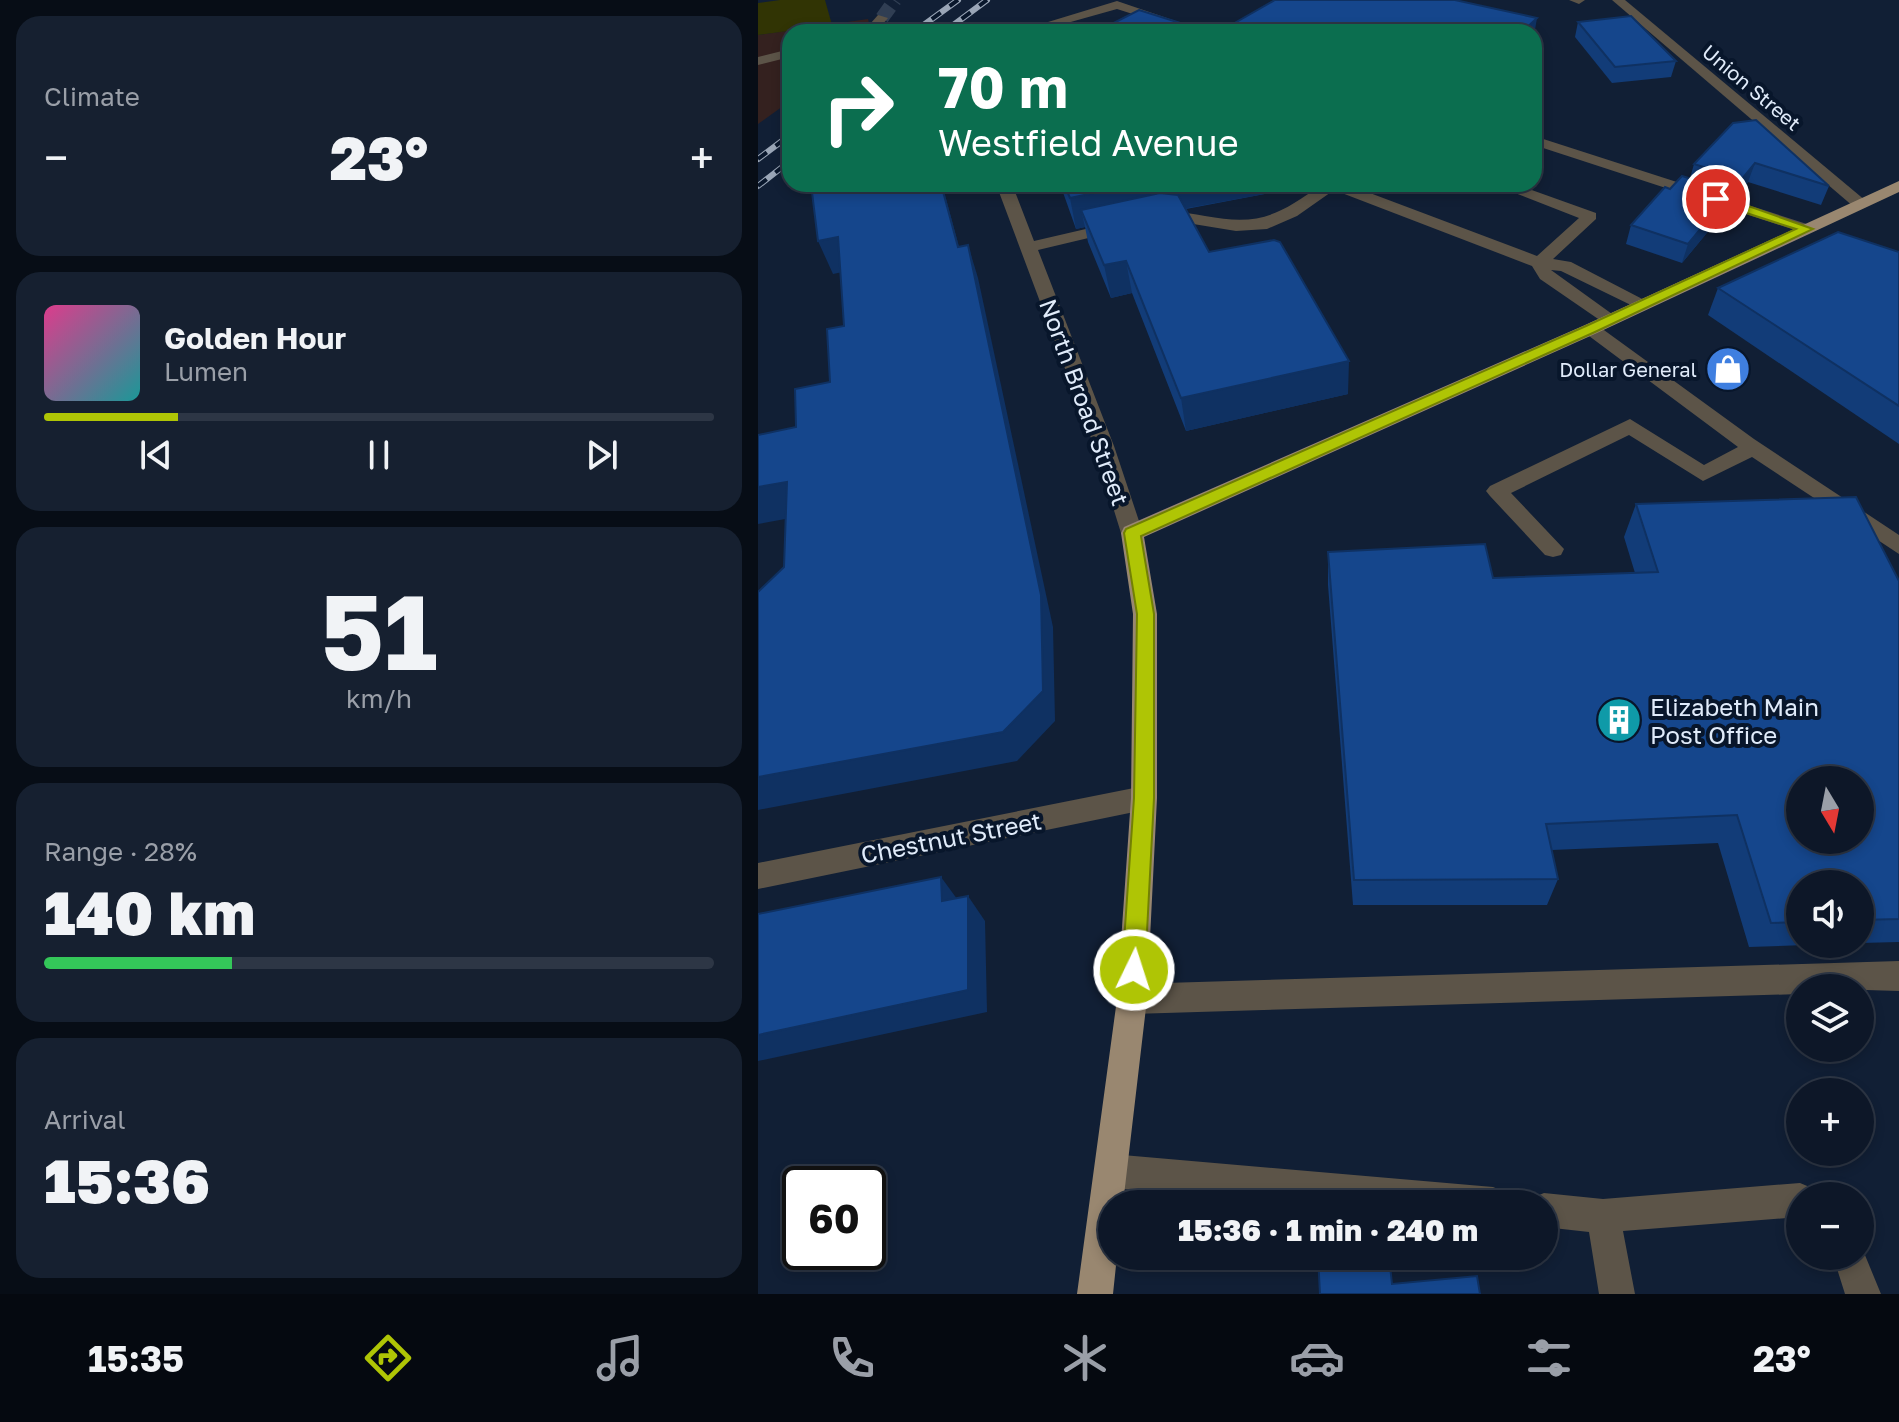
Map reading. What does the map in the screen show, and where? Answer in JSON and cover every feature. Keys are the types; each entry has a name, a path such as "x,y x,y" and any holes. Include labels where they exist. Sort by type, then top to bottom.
{"main road":[{"path":"1132,533 1591,329 1899,186"},
{"path":"1807,229 1833,237"},
{"name":"North Broad Street","path":"1095,1294 1132,999 1144,798 1145,614 1132,533"}],"street":[{"name":"Union Street","path":"1618,0 1860,204"},
{"path":"1049,24 1117,5 1145,2"},
{"path":"1117,5 1177,24"},
{"path":"876,24 882,18"},
{"path":"758,61 782,55"},
{"path":"1542,143 1807,229"},
{"name":"North Broad Street","path":"1007,192 1104,446 1132,533"},
{"path":"1029,247 1164,217 1255,227 1278,222 1321,192"},
{"path":"1353,192 1539,263 1565,266 1643,304"},
{"path":"1522,192 1590,216 1539,263"},
{"path":"1539,263 1546,275 1610,319"},
{"path":"1591,329 1753,448 1899,546"},
{"path":"1553,549 1497,491 1630,426 1703,474 1753,448"},
{"name":"Chestnut Street","path":"758,876 1144,798"},
{"path":"1132,999 1899,976"},
{"path":"1111,1171 1331,1190"},
{"path":"1558,1211 1603,1216 1786,1201"},
{"path":"1603,1216 1617,1294"},
{"path":"1855,1270 1863,1294"}],"shaded area":[{"path":"868,19 869,24 834,24"},
{"path":"782,32 782,107 758,124 758,35"}],"green space":[{"path":"825,0 832,24 782,24 782,32 758,35 758,3"}],"building":[{"path":"1275,0 1455,0 1537,18 1531,24 1233,24"},
{"path":"1139,10 1184,24 1112,24"},
{"path":"1631,16 1676,61 1615,67 1578,22"},
{"path":"1756,120 1829,186 1755,163 1742,179 1694,164 1733,123"},
{"path":"1682,176 1732,191 1688,244 1631,225 1665,187 1670,189"},
{"path":"812,192 943,192 958,247 968,245 1041,595 1043,691 1003,732 758,777 758,592 784,567 787,482 758,487 758,435 796,427 795,389 830,382 827,329 844,326 838,237 818,241"},
{"path":"1067,192 1098,192 1070,198"},
{"path":"1160,193 1178,195 1209,252 1274,240 1280,242 1349,361 1181,398 1126,261 1104,265 1081,210"},
{"path":"1838,232 1899,252 1899,406 1718,288"},
{"name":"Elizabeth Main Post Office","path":"1856,497 1899,581 1899,919 1874,920 1874,870 1786,870 1786,922 1771,923 1737,815 1546,824 1558,879 1354,880 1328,552 1485,544 1493,578 1658,572 1636,504"},
{"path":"941,877 942,901 968,896 968,990 758,1035 758,914"},
{"path":"1319,1270 1390,1270 1392,1284 1477,1276 1480,1294 1320,1294"}],"tunnel":[{"path":"882,18 895,0"}],"railway":[{"path":"925,24 958,0"},
{"path":"955,24 987,0"},
{"path":"758,159 782,141"},
{"path":"758,186 782,167"}],"place":[{"name":"Dollar General","path":"1728,369"},
{"name":"Elizabeth Main Post Office","path":"1619,720"}],"route":[{"path":"1134,970 1144,798 1145,614 1132,533 1591,329 1807,229 1716,199"}]}
